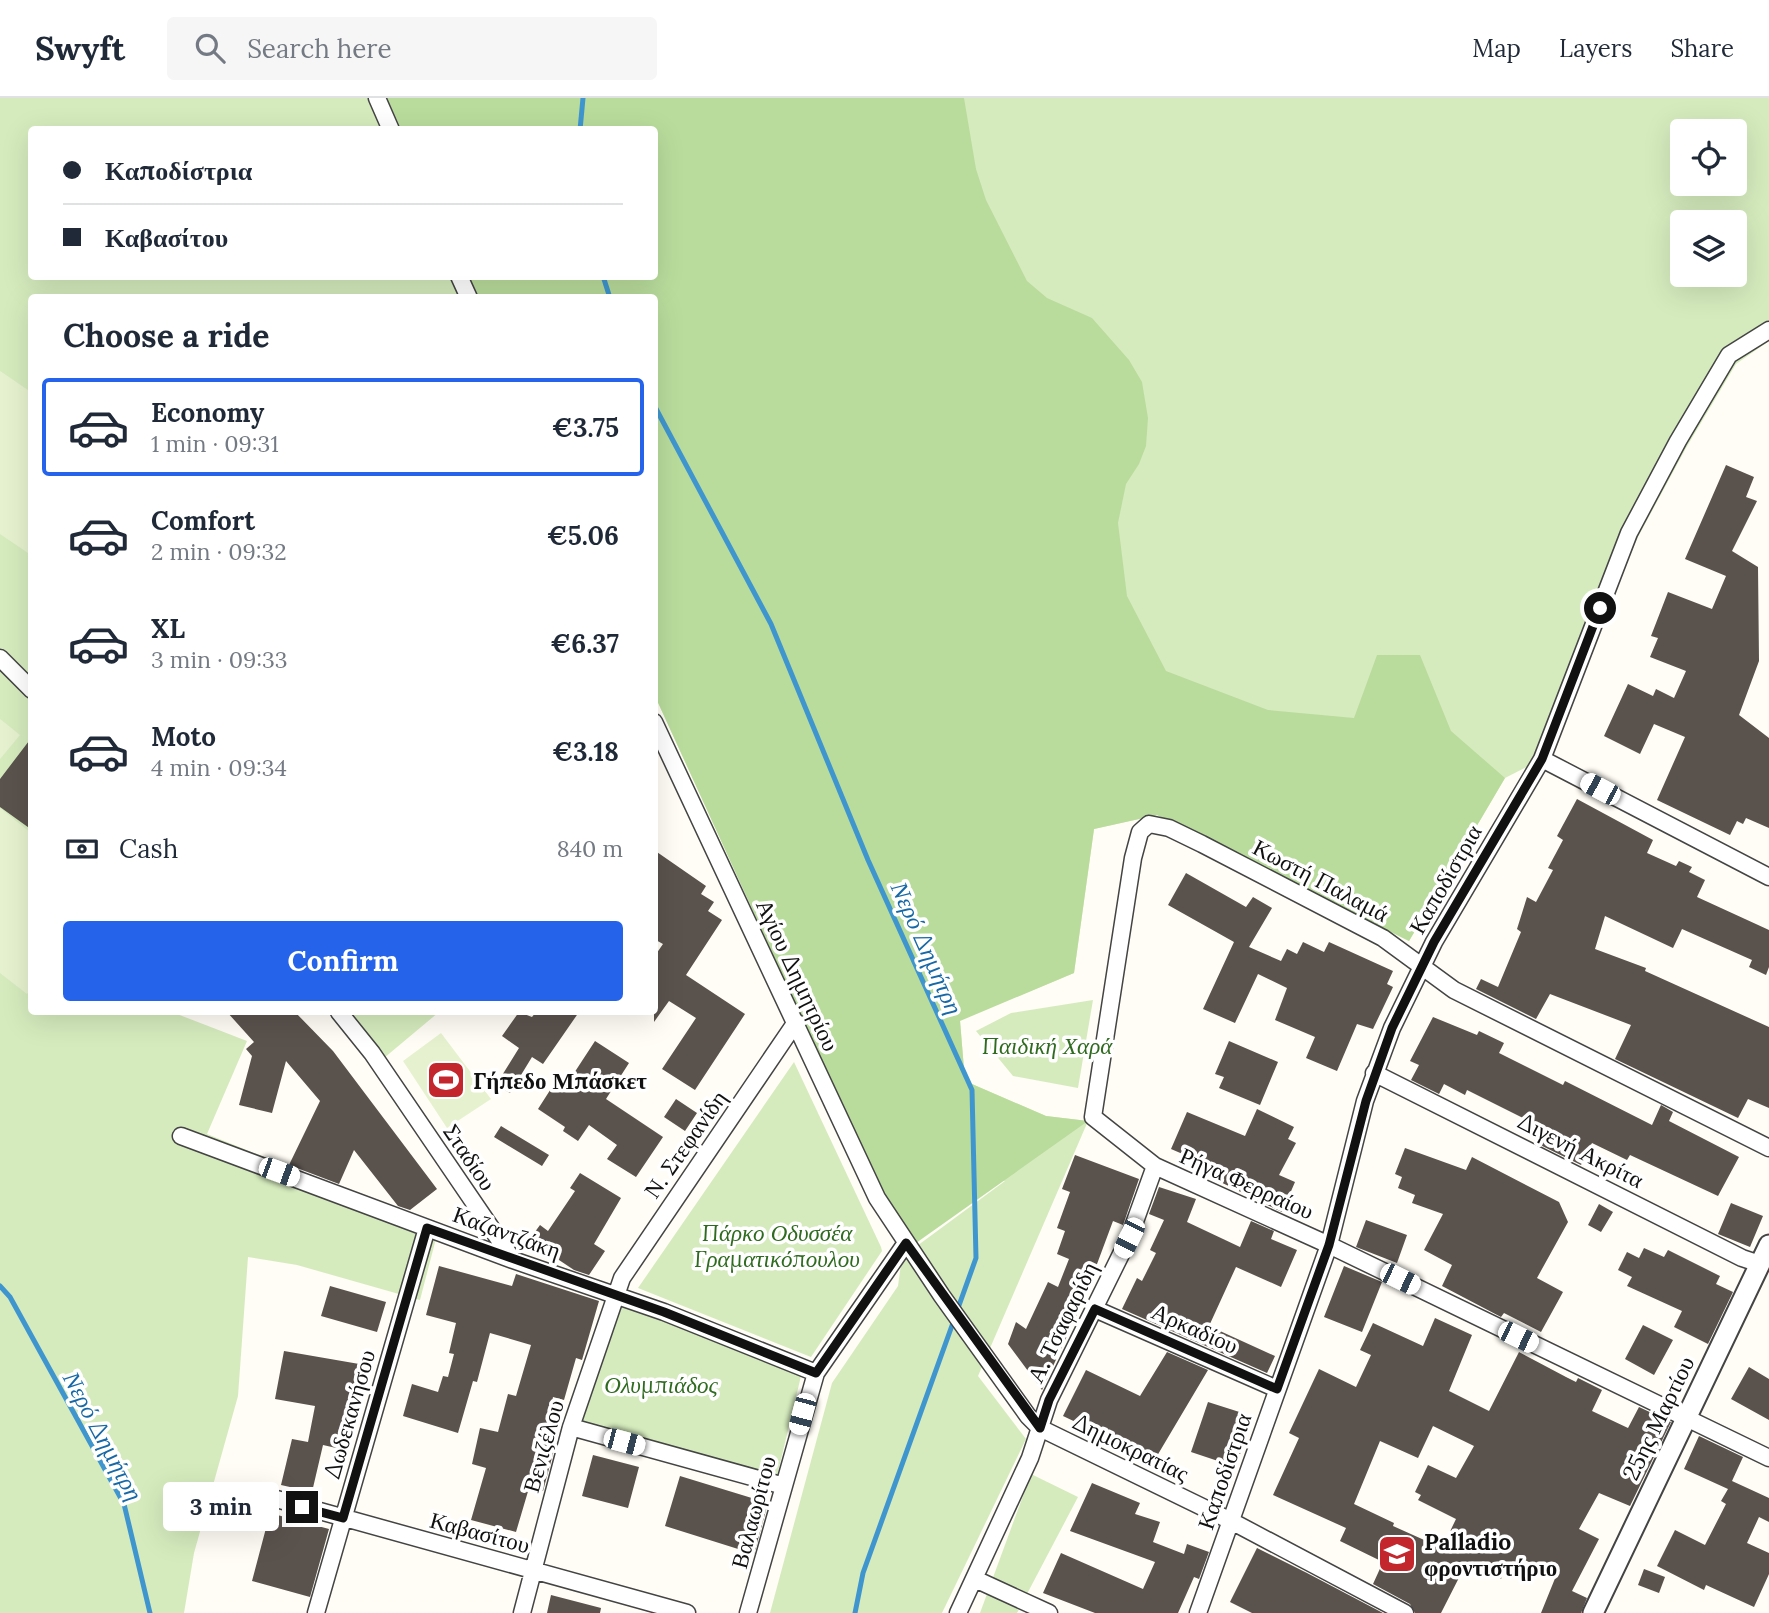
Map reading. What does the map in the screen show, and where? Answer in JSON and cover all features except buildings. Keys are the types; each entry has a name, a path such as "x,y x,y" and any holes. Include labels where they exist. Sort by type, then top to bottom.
{"street":[{"path":"377,98 389,126"},
{"name":"Καποδίστρια","path":"1198,1613 1329,1245 1374,1073 1422,967 1542,759 1629,533 1678,441 1730,355 1769,330"},
{"path":"0,658 28,686"},
{"name":"Αγίου Δημητρίου","path":"658,730 862,1168 906,1243"},
{"path":"1542,759 1769,877"},
{"name":"Κωστή Παλαμά","path":"1093,1117 1133,858 1140,832 1149,824 1169,828 1202,844 1383,938 1454,990 1769,1148"},
{"name":"Σταδίου","path":"341,1015 372,1053 513,1260"},
{"name":"Ν. Στεφανίδη","path":"615,1294 632,1261 796,1022"},
{"name":"Διγενή Ακρίτα","path":"1374,1073 1742,1258 1764,1264"},
{"name":"Ρήγα Φερραίου","path":"1093,1117 1155,1166 1329,1245 1769,1458"},
{"name":"Καζαντζάκη","path":"181,1136 513,1260 615,1294 816,1373"},
{"name":"Α. Τσαφαρίδη","path":"958,1613 1030,1458 1049,1400 1146,1199 1155,1166"},
{"name":"Δωδεκανήσου","path":"316,1613 427,1228"},
{"name":"Δημοκρατίας","path":"906,1243 980,1349 1040,1428 1231,1521 1405,1613"},
{"name":"Βαλαωρίτου","path":"748,1613 802,1414 816,1373 906,1243"},
{"name":"25ης Μαρτίου","path":"1593,1613 1684,1418 1764,1264 1769,1245"},
{"name":"Βενιζέλου","path":"522,1613 571,1427 615,1294"},
{"name":"Αρκαδίου","path":"1095,1309 1277,1389"},
{"path":"571,1427 784,1486"},
{"name":"Καβασίτου","path":"262,1496 687,1613"},
{"path":"975,1580 1049,1613"}],"green space":[{"path":"0,98 1769,98 1769,341 1736,364 1686,448 1638,537 1542,759 1505,778 1409,941 1157,815 1094,829 1074,973 960,1020 965,1081 1046,1116 1088,1121 978,1376 1026,1439 942,1613 770,1613 832,1383 898,1286 902,1257 1005,1181 866,1158 658,703 658,294 28,294 28,1015 180,1015 247,1041 207,1134 439,1227 420,1300 297,1265 248,1257 238,1396 194,1553 184,1613 0,1613"},
{"path":"387,98 964,98 976,169 986,200 1027,281 1047,298 1092,318 1129,360 1142,382 1148,418 1146,446 1139,464 1126,484 1118,523 1127,596 1166,671 1268,710 1354,718 1377,655 1420,655 1451,731 1505,778 1409,941 1157,815 1094,829 1074,973 960,1021 965,1081 1046,1116 1088,1121 916,1243 888,1200 866,1158 658,703 658,294 478,294 470,280 658,280 658,126 400,126"},
{"path":"0,371 28,390 28,553 0,534"},
{"path":"0,719 20,735 0,759"},
{"path":"0,808 28,831 28,993 0,973"},
{"name":"Παιδική Χαρά","path":"1093,1000 1078,1088 1013,1076 976,1031 1011,1013"},
{"path":"334,1015 435,1015 384,1058"},
{"name":"Γήπεδο Μπάσκετ","path":"441,1033 491,1099 447,1128 403,1061"},
{"name":"Πάρκο Οδυσσέα Γραματικόπουλου","path":"794,1062 882,1251 811,1357 638,1288"},
{"name":"Ολυμπιάδος","path":"622,1305 801,1376 777,1476 581,1425"},
{"path":"1031,1474 1078,1497 1017,1613 980,1613"}],"waterway":[{"name":"Νερό Δημήτρη","path":"580,126 583,98"},
{"name":"Νερό Δημήτρη","path":"604,280 609,294"},
{"name":"Νερό Δημήτρη","path":"658,412 771,624 868,860 972,1090 976,1258 957,1311"},
{"name":"Νερό Δημήτρη","path":"0,1286 10,1297 124,1504 150,1613"},
{"name":"Νερό Δημήτρη","path":"855,1613 863,1573 954,1320"}],"place":[{"name":"Γήπεδο Μπάσκετ","path":"446,1080"},
{"name":"Palladio φροντιστήριο","path":"1397,1554"}],"route":[{"path":"302,1507 343,1518 427,1228 664,1312 816,1373 884,1271 906,1243 1028,1416 1040,1428 1049,1400 1095,1309 1277,1389 1329,1245 1374,1073 1392,1028 1434,942 1542,759 1600,608"}]}
